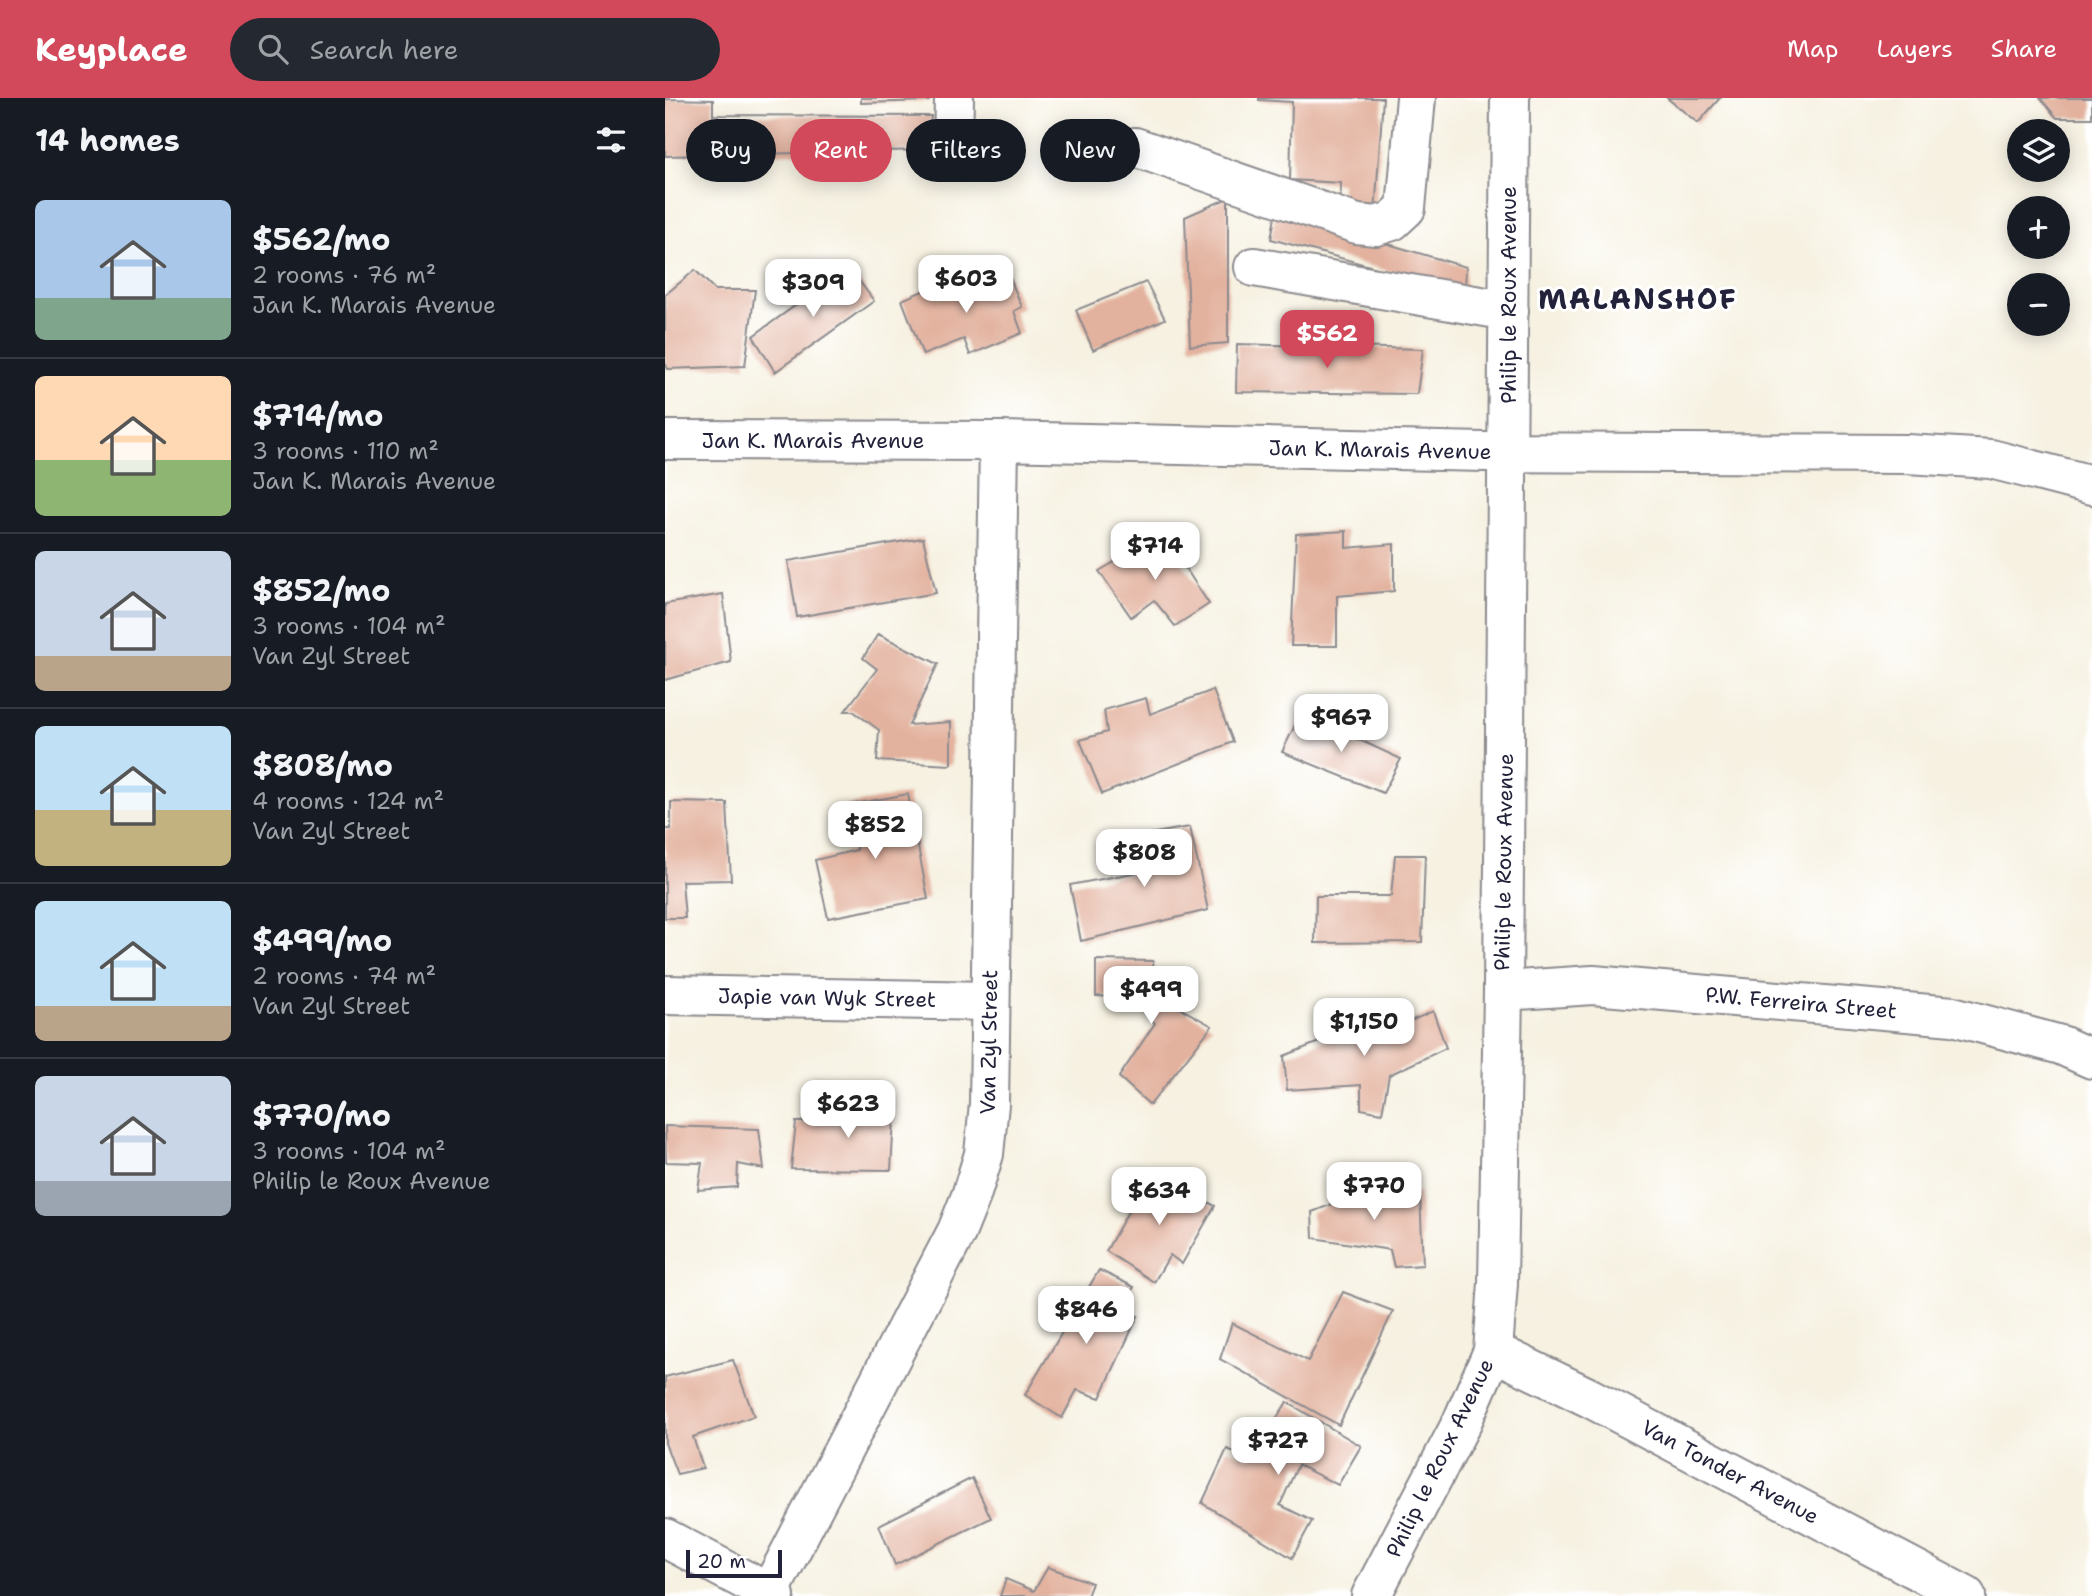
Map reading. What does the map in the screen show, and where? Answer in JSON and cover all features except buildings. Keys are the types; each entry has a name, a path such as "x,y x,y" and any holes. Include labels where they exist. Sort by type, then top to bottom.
{"street":[{"path":"954,98 954,119"},
{"path":"1140,149 1356,224 1376,226 1392,221 1406,208 1416,98"},
{"name":"Philip le Roux Avenue","path":"1371,1596 1462,1422 1493,1351 1498,1283 1503,991 1510,98"},
{"path":"1254,267 1509,311"},
{"name":"Jan K. Marais Avenue","path":"665,440 999,441 1508,452 1907,454 1991,459 2092,485"},
{"name":"Van Zyl Street","path":"772,1594 957,1231 984,1154 989,1104 999,441"},
{"name":"P.W. Ferreira Street","path":"1503,991 1593,985 1953,1016 2061,1045 2092,1059"},
{"name":"Japie van Wyk Street","path":"665,995 990,1001"},
{"name":"Van Tonder Avenue","path":"1493,1351 1590,1398 1966,1596"},
{"path":"665,1538 772,1594"}],"district":[{"name":"MALANSHOF","path":"1638,299"}]}
